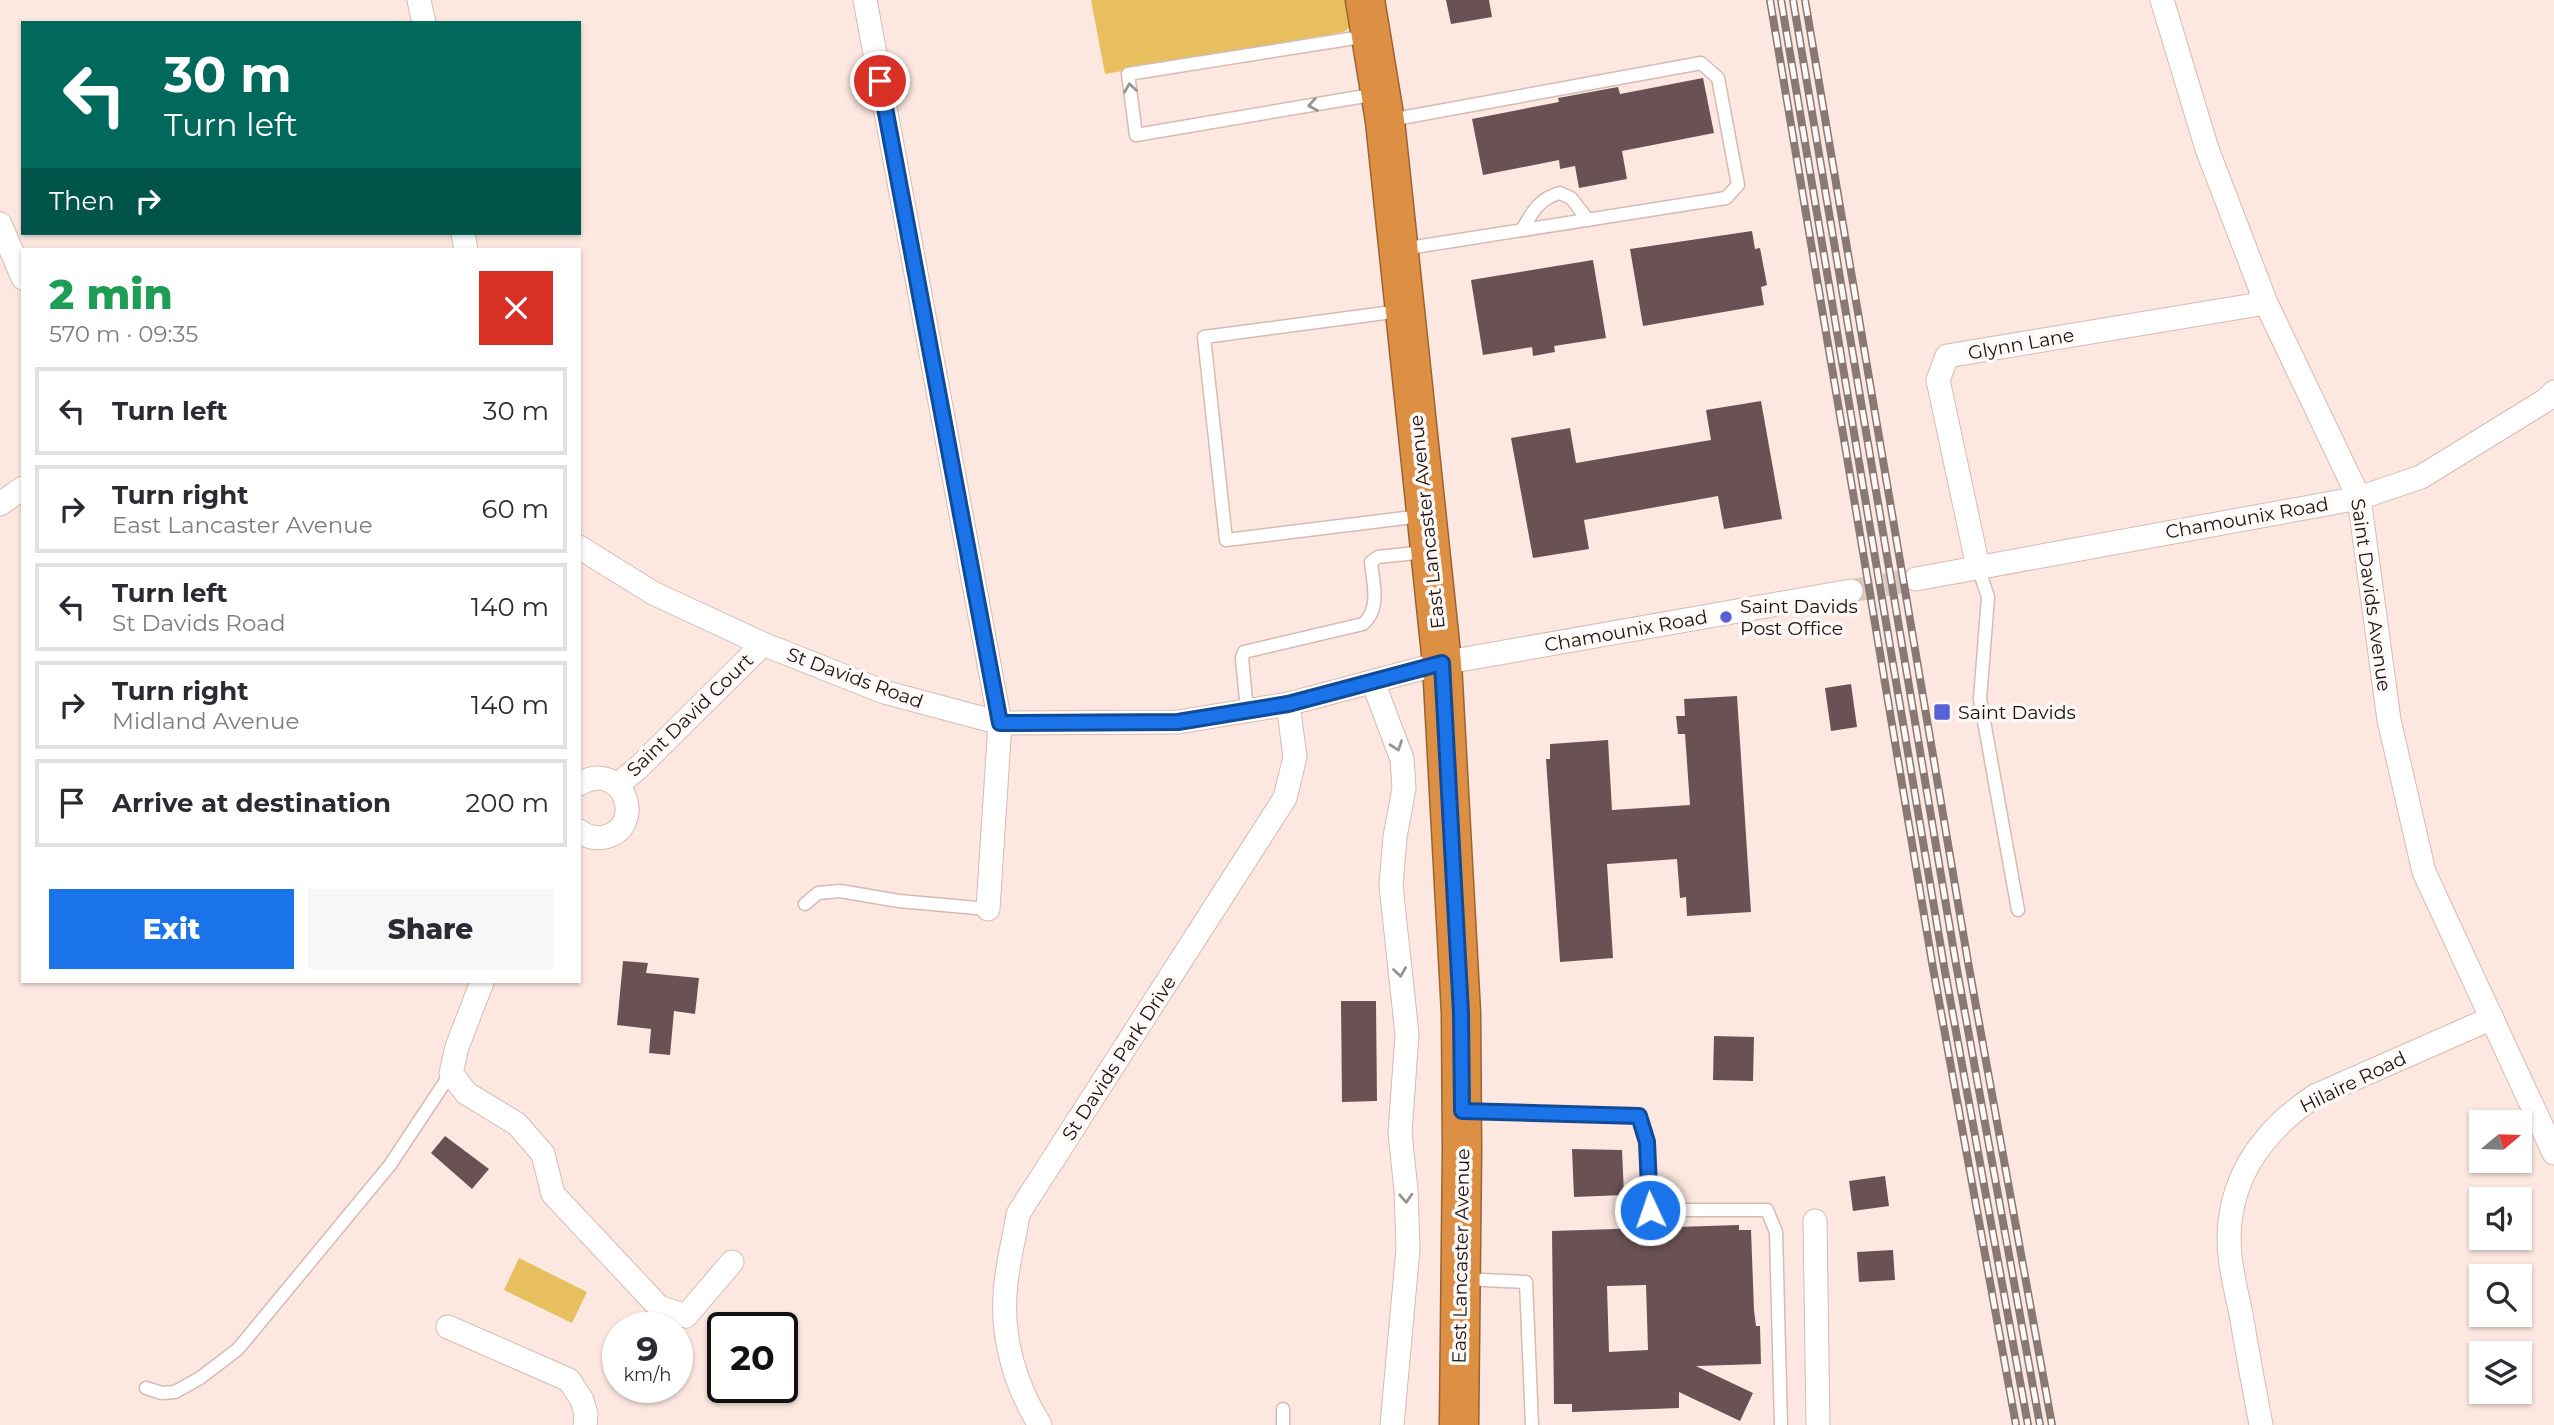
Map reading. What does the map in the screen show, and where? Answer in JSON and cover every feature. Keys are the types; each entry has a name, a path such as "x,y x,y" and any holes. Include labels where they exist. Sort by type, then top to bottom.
{"highway":[{"name":"East Lancaster Avenue","path":"1368,18 1382,107 1442,663 1461,1013 1459,1425"}],"street":[{"path":"419,0 424,21"},
{"path":"865,0 1000,723 988,909"},
{"name":"Saint Davids Avenue","path":"2162,0 2207,149 2266,303 2359,498 2389,720 2424,872 2554,1153"},
{"path":"0,224 21,273"},
{"name":"Glynn Lane","path":"1978,567 1938,380 1947,356 2266,303"},
{"name":"Chamounix Road","path":"1916,579 2359,498 2421,477 2546,400 2554,392"},
{"path":"0,504 21,489"},
{"name":"St Davids Road","path":"581,548 653,593 762,644 884,692 1000,723 1178,722 1288,704 1442,663"},
{"name":"Chamounix Road","path":"1442,663 1852,591"},
{"name":"Saint David Court","path":"617,786 762,644"},
{"path":"1373,682 1402,759 1404,788 1395,837 1391,886 1407,1034 1400,1133 1408,1249 1392,1425"},
{"name":"St Davids Park Drive","path":"1040,1425 1014,1368 1006,1331 1004,1295 1018,1214 1285,798 1295,757 1288,704"},
{"name":"Saint David Court","path":"581,783 595,778 604,779 617,786 627,803 627,811 620,828 613,834 596,838 581,832"},
{"path":"482,983 457,1047 451,1073 466,1093 517,1124 543,1154 553,1194 659,1307 686,1316 732,1262"},
{"name":"Hilaire Road","path":"2261,1425 2230,1256 2230,1220 2235,1192 2249,1164 2268,1136 2292,1111 2315,1096 2492,1018"},
{"path":"1815,1221 1818,1425"},
{"path":"448,1327 569,1380 582,1400 586,1414 584,1425"}],"lane":[{"path":"1368,18 1128,74 1136,135 1382,107 1701,63 1718,78 1738,184 1726,198 1398,249"},
{"path":"1522,230 1534,210 1547,196 1560,193 1571,198 1588,220"},
{"path":"1404,310 1204,337 1226,540 1428,534"},
{"path":"1247,711 1241,658 1244,652 1363,624 1371,618 1374,609 1371,562 1428,534"},
{"path":"1978,567 1988,597 1980,699 2018,910"},
{"path":"805,904 818,893 840,891 899,901 988,909"},
{"path":"146,1388 162,1393 175,1392 200,1378 238,1349 390,1165 451,1073"},
{"path":"1462,1111 1639,1116 1647,1142 1650,1210 1767,1210 1776,1232 1781,1425"},
{"path":"1460,1279 1526,1282 1532,1425"},
{"path":"1283,1409 1283,1425"}],"shaded area":[{"path":"1091,0 1365,0 1368,13 1344,32 1105,74"},
{"path":"519,1258 587,1292 572,1323 504,1290"}],"building":[{"path":"1446,0 1489,0 1492,17 1451,24"},
{"path":"1703,78 1714,133 1622,151 1627,179 1579,188 1575,166 1560,169 1559,160 1483,175 1472,119 1559,102 1558,98 1618,87 1620,94"},
{"path":"1752,231 1755,249 1760,248 1767,285 1761,287 1764,305 1643,326 1630,249"},
{"path":"1593,260 1606,338 1554,346 1555,352 1533,356 1532,347 1483,355 1471,280"},
{"path":"1761,401 1782,519 1724,529 1718,496 1584,520 1589,549 1533,558 1511,438 1570,428 1576,463 1711,440 1706,410"},
{"path":"1851,684 1857,727 1831,731 1825,688"},
{"path":"1737,696 1751,912 1687,916 1686,897 1680,898 1677,859 1607,864 1613,958 1560,962 1546,759 1550,759 1550,744 1608,740 1612,810 1690,805 1685,734 1678,734 1676,716 1685,716 1684,699"},
{"path":"623,961 648,963 646,973 699,978 695,1014 674,1011 670,1055 649,1053 651,1029 617,1025"},
{"path":"1341,1001 1376,1001 1377,1101 1342,1102"},
{"path":"1714,1036 1754,1037 1753,1081 1713,1080"},
{"path":"445,1136 489,1169 472,1189 431,1153"},
{"path":"1572,1149 1622,1150 1624,1195 1574,1197"},
{"path":"1885,1176 1889,1206 1853,1211 1849,1181"},
{"path":"1739,1225 1739,1230 1751,1230 1754,1310 1756,1326 1760,1326 1761,1364 1696,1366 1753,1393 1740,1421 1679,1392 1679,1408 1572,1412 1572,1404 1554,1404 1552,1231","holes":["1646,1285 1648,1350 1609,1352 1607,1286"]},
{"path":"1893,1250 1895,1280 1859,1282 1857,1252"}],"tunnel":[{"path":"1851,591 1916,579"}],"railway":[{"path":"1770,0 1933,968 2016,1425"},
{"path":"1781,0 1944,966 2028,1425"},
{"path":"1793,0 1956,964 2040,1425"},
{"path":"1805,0 1968,962 2052,1425"}],"place":[{"name":"Saint Davids Post Office","path":"1726,617"},
{"name":"Saint Davids","path":"1942,712"}],"route":[{"path":"880,81 1000,723 1178,722 1288,704 1442,663 1461,1013 1462,1111 1639,1116 1647,1142 1650,1210"}]}
